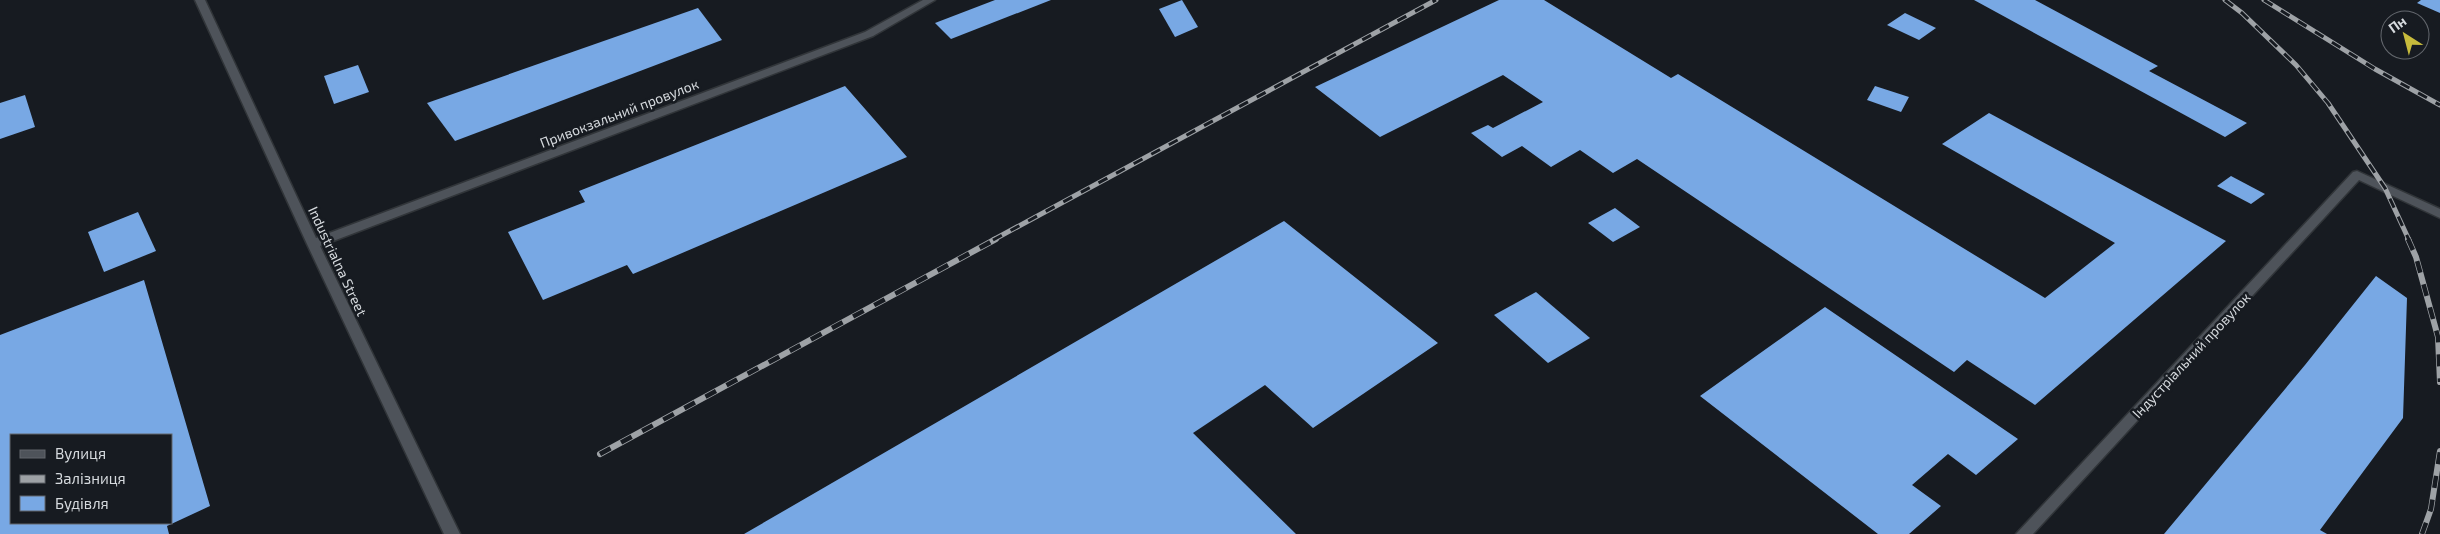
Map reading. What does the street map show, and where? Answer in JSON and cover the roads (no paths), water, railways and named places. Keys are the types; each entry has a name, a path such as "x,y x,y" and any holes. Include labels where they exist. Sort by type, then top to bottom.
{"street":[{"name":"Industrialna Street","path":"200,0 313,244 452,534"},
{"name":"Привокзальний провулок","path":"313,244 869,34 930,0"},
{"name":"Індустріальний провулок","path":"2024,534 2357,175 2440,214"}],"railway":[{"path":"993,240 1436,0"},
{"path":"2225,0 2242,13 2296,65 2328,103 2385,188 2409,240"},
{"path":"2264,0 2375,69 2440,105"},
{"path":"600,454 996,239"},
{"path":"2408,239 2416,257 2438,337 2440,382"},
{"path":"2422,534 2431,509 2440,451"}]}
